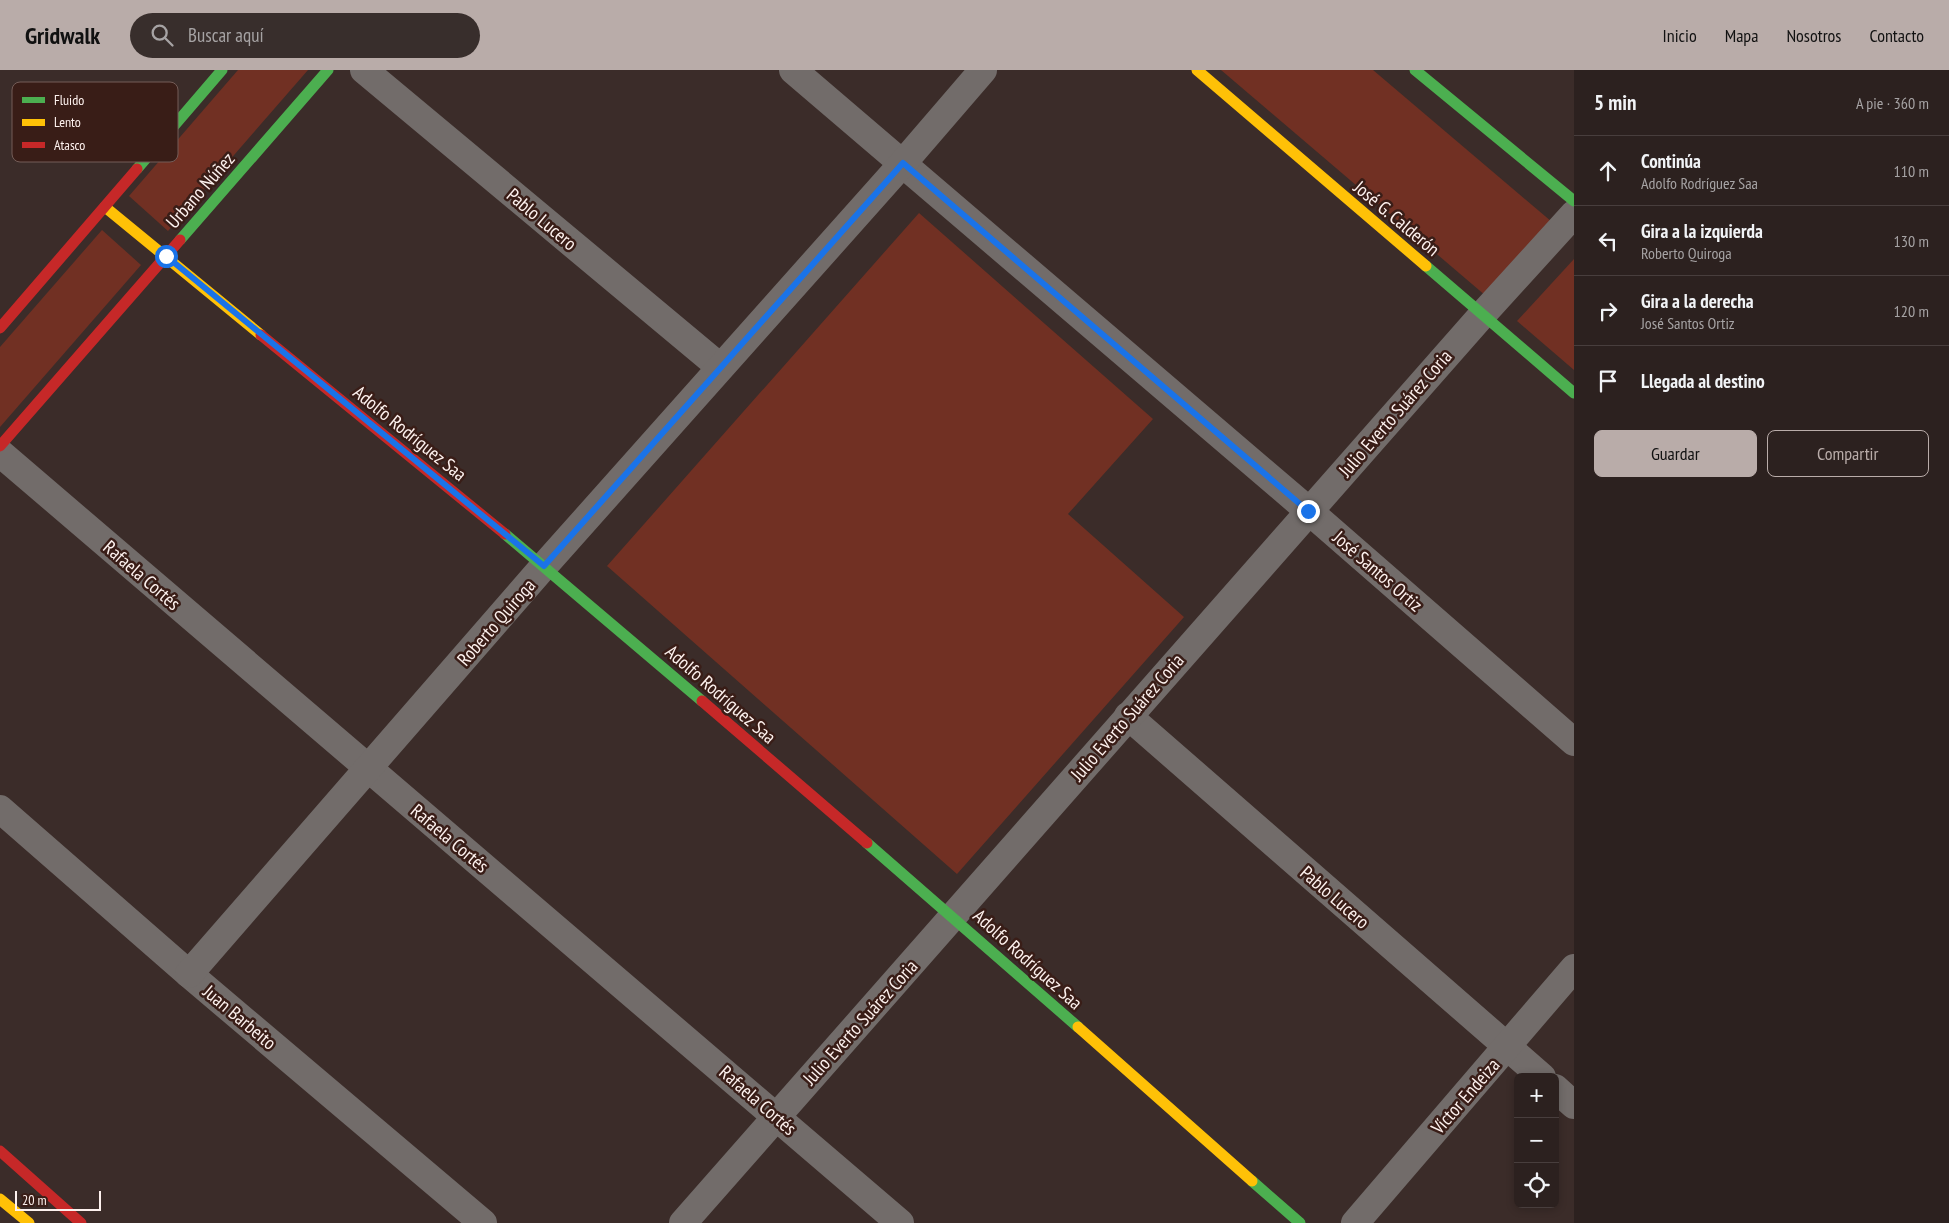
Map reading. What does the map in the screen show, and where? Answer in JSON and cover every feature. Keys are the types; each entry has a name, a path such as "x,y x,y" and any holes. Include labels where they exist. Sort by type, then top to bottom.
{"street":[{"path":"178,122 222,70"},
{"name":"Urbano Núñez","path":"0,446 328,70"},
{"name":"Pablo Lucero","path":"364,70 720,367"},
{"name":"José Santos Ortiz","path":"793,70 1308,511 1574,742"},
{"name":"Roberto Quiroga","path":"189,974 544,566 903,163 983,70"},
{"name":"José G. Calderón","path":"1197,70 1574,393"},
{"path":"1415,70 1574,201"},
{"path":"0,328 143,162"},
{"name":"Adolfo Rodríguez Saa","path":"105,207 544,566 954,917 1300,1223"},
{"name":"Julio Everto Suárez Coria","path":"683,1223 776,1115 954,917 1308,511 1574,214"},
{"name":"Rafaela Cortés","path":"0,452 900,1223"},
{"name":"Pablo Lucero","path":"1128,716 1537,1073"},
{"name":"Juan Barbeito","path":"0,809 189,974 483,1223"},
{"name":"Víctor Endeiza","path":"1354,1223 1574,968"},
{"path":"1559,1091 1574,1104"},
{"path":"0,1151 82,1223"},
{"path":"0,1199 29,1223"}],"shaded area":[{"path":"238,70 308,70 168,231 129,196 158,162 178,162 178,139"},
{"path":"1221,70 1373,70 1552,222 1486,296"},
{"path":"919,213 1153,419 1068,514 1184,617 957,874 607,566"},
{"path":"102,230 141,265 0,427 0,347"},
{"path":"1574,259 1574,370 1517,321"}],"traffic: fast":[{"path":"178,121 222,70"},
{"path":"180,240 328,70"},
{"path":"1415,70 1574,201"},
{"path":"137,169 143,162"},
{"path":"1426,266 1574,393"},
{"path":"505,534 702,701"},
{"path":"867,843 1078,1027"},
{"path":"1252,1181 1300,1223"}],"traffic: slow":[{"path":"1197,70 1426,266"},
{"path":"105,207 261,335"},
{"path":"1078,1027 1252,1181"},
{"path":"0,1199 29,1223"}],"traffic: jam":[{"path":"0,328 137,169"},
{"path":"0,446 180,240"},
{"path":"261,335 505,534"},
{"path":"702,701 867,843"},
{"path":"0,1151 81,1223"}],"route":[{"path":"166,256 544,566 903,163 1308,511"}]}
